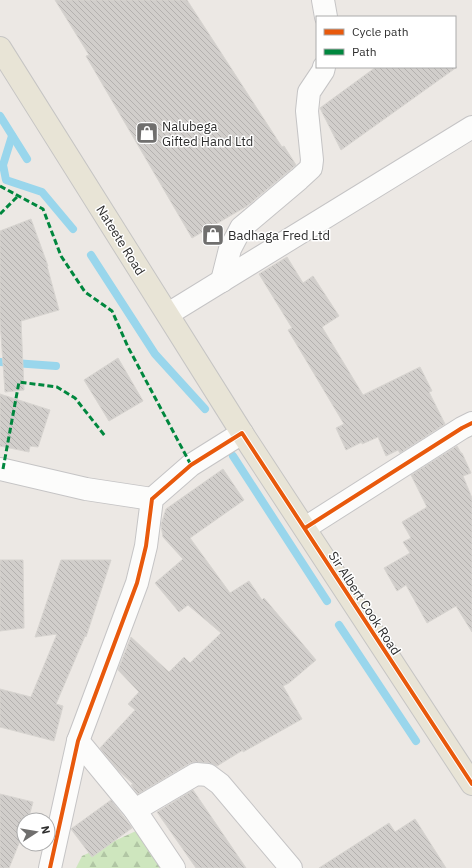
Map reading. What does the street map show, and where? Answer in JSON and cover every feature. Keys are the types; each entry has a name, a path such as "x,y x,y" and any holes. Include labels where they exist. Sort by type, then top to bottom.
{"main road":[{"name":"Nateete Road","path":"0,48 242,433"},
{"name":"Sir Albert Cook Road","path":"242,433 472,784"}],"street":[{"path":"323,0 326,16"},
{"path":"222,281 230,249 241,228 311,168 312,160 307,111 309,92 324,68"},
{"path":"168,314 472,127"},
{"path":"305,528 462,428 472,424"},
{"path":"50,868 78,741 137,583 146,546 152,499 191,465 242,433"},
{"path":"0,469 86,489 152,499"},
{"path":"78,741 135,810 174,868"},
{"path":"135,810 196,774 208,775 220,784 291,868"}],"green space":[{"path":"136,831 159,853 159,868 76,868 82,856"}],"building":[{"path":"55,0 187,0 282,147 284,146 296,165 247,206 192,238 86,56 89,55"},
{"path":"375,68 456,68 341,150 320,108"},
{"path":"31,219 48,266 59,310 21,321 24,390 5,392 0,321 0,231"},
{"path":"287,257 303,283 313,276 339,316 322,327 363,395 420,367 432,391 429,392 445,424 400,453 398,450 386,456 378,437 362,444 362,442 346,450 336,428 344,424 288,330 292,328 259,274"},
{"path":"118,358 143,401 109,421 84,380"},
{"path":"0,394 50,410 38,447 30,446 29,452 0,446"},
{"path":"457,446 462,453 471,473 463,476 472,498 472,632 456,606 427,623 406,585 397,591 384,568 410,553 403,542 411,538 402,522 427,507 411,475"},
{"path":"223,469 244,500 190,538 230,593 249,581 262,600 264,598 316,660 289,683 283,686 302,719 243,752 243,750 217,766 209,763 190,763 138,794 131,785 133,784 118,770 100,748 135,710 128,704 139,692 118,670 131,637 169,672 184,657 190,663 221,633 188,605 179,612 155,583 183,559 163,537 161,525 166,509"},
{"path":"0,560 23,560 24,628 0,631"},
{"path":"61,560 111,560 86,637 85,636 56,704 63,706 54,741 0,727 0,689 31,697 57,634 35,637"},
{"path":"193,790 246,868 196,868 157,812"},
{"path":"0,794 33,802 30,812 16,812 16,851 9,868 0,868"},
{"path":"111,800 132,828 92,857 71,829"},
{"path":"415,819 446,868 319,868 389,823 395,832"}],"waterway":[{"path":"0,116 27,159"},
{"path":"12,136 3,165 6,180 42,192 73,229"},
{"path":"91,255 155,354 205,409"},
{"path":"0,362 56,366"},
{"path":"233,456 327,601"},
{"path":"339,625 416,741"}],"marked path":[{"path":"0,186 43,209 61,256 85,292 112,311 128,347 191,465"},
{"path":"0,214 19,195"},
{"path":"3,469 19,382 57,387 75,398 105,436"}],"cycle path":[{"path":"305,528 472,423"},
{"path":"50,868 78,741 137,583 146,546 152,499 191,465 242,433 472,784"}],"place":[{"name":"Nalubega Gifted Hand Ltd","path":"147,133"},
{"name":"Badhaga Fred Ltd","path":"213,235"}]}
